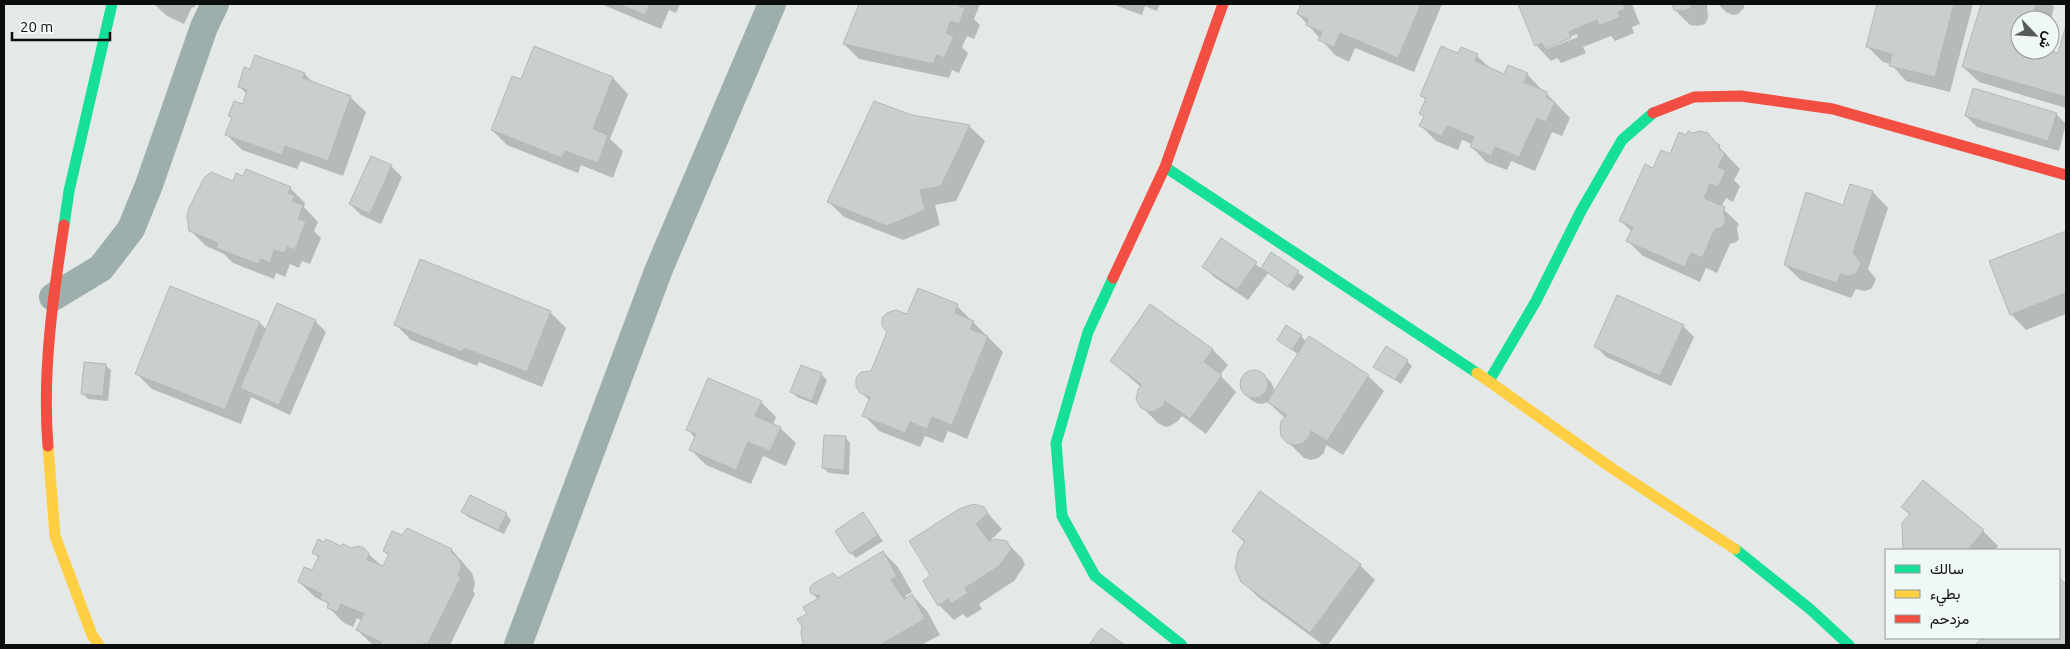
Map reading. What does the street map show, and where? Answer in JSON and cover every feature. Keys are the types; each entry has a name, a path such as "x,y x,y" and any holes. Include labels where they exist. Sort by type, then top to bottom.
{"street":[{"path":"99,645 92,635 55,536 45,414 53,297 69,191 112,4"},
{"path":"53,297 101,268 131,229 149,185 204,27 214,4"},
{"path":"518,645 659,269 772,4"},
{"path":"1182,645 1095,576 1062,516 1056,443 1088,332 1164,167 1223,4"},
{"path":"1489,381 1536,301 1581,211 1622,140 1651,114 1694,98 1741,96 1832,108 2066,174"},
{"path":"1164,167 1489,381 1614,469 1732,547 1810,609 1849,645"}],"building":[{"path":"619,4 650,4 645,15"},
{"path":"859,4 959,4 965,9 959,24 951,21 946,33 954,36 944,58 937,55 933,64 843,44"},
{"path":"1301,4 1421,4 1398,58 1340,33 1334,47 1318,40 1322,32 1306,25 1308,19 1297,14"},
{"path":"1518,4 1623,4 1625,9 1618,12 1620,17 1599,26 1597,20 1569,32 1571,38 1545,49 1542,43 1535,46"},
{"path":"1672,4 1692,4 1690,9 1682,11 1674,10"},
{"path":"1877,4 1954,4 1935,77 1889,66 1892,54 1866,47"},
{"path":"1981,4 2036,4 2034,10 2010,10 2010,60 2060,60 2060,46 2066,25 2066,97 1962,67"},
{"path":"534,46 613,77 593,129 608,135 598,163 565,151 562,158 491,130 512,76 521,79"},
{"path":"1441,46 1458,53 1461,47 1478,54 1475,61 1504,74 1508,65 1528,73 1524,82 1547,92 1546,97 1555,102 1546,122 1537,118 1519,157 1495,147 1491,156 1470,147 1474,137 1447,126 1442,136 1419,126 1424,116 1419,114 1426,98 1420,96"},
{"path":"255,55 305,73 303,78 351,96 328,161 285,146 282,155 225,135 232,117 228,116 234,101 243,104 247,90 238,87 244,67 250,69"},
{"path":"1973,88 2057,113 2048,141 1965,116"},
{"path":"874,101 912,115 970,125 941,186 920,190 925,210 887,226 827,202"},
{"path":"1688,131 1708,133 1720,145 1719,149 1725,153 1718,167 1726,170 1718,187 1710,184 1704,198 1725,207 1723,212 1725,223 1721,228 1715,229 1702,258 1691,253 1685,267 1626,241 1633,227 1619,221 1645,164 1653,168 1661,150 1670,154 1679,132 1686,135"},
{"path":"371,156 392,165 370,214 349,204"},
{"path":"246,169 291,187 288,193 295,196 292,201 303,205 298,219 306,221 295,250 287,247 284,253 274,250 270,263 261,259 258,264 216,248 218,243 189,231 187,216 189,208 204,178 211,172 233,181 236,173 243,176"},
{"path":"1850,184 1873,191 1853,253 1861,263 1856,274 1848,276 1841,274 1836,283 1784,265 1806,192 1843,205"},
{"path":"2066,231 2066,296 2065,293 2010,315 1989,261"},
{"path":"1221,238 1257,262 1237,290 1202,267"},
{"path":"1271,252 1299,271 1288,287 1261,268"},
{"path":"420,259 551,311 527,372 464,348 462,352 394,325"},
{"path":"170,286 260,322 225,410 135,374"},
{"path":"918,288 958,304 955,313 974,321 970,329 988,336 952,425 932,417 927,429 910,422 905,433 862,416 870,397 860,393 856,386 856,378 861,372 871,371 887,332 882,326 882,318 887,313 896,310 907,314"},
{"path":"1617,295 1684,325 1660,376 1594,347"},
{"path":"277,303 316,320 279,405 240,388"},
{"path":"1150,304 1213,349 1204,362 1222,375 1190,419 1165,401 1163,406 1155,411 1150,412 1141,408 1136,399 1138,389 1142,385 1110,361"},
{"path":"1286,325 1302,335 1292,350 1277,340"},
{"path":"1309,336 1369,375 1327,441 1311,431 1309,437 1303,443 1295,445 1287,443 1281,436 1281,421 1287,415 1267,402"},
{"path":"1386,346 1408,360 1395,380 1373,367"},
{"path":"84,362 106,364 103,396 81,394"},
{"path":"801,365 822,373 812,401 790,392"},
{"path":"1254,370 1264,374 1268,384 1264,394 1254,398 1244,394 1240,384 1244,374"},
{"path":"708,378 762,401 755,416 781,427 770,451 748,442 736,470 689,450 696,434 686,430"},
{"path":"824,435 846,436 844,470 822,468"},
{"path":"1923,480 1984,530 1969,549 1903,549 1902,523 1910,514 1901,507"},
{"path":"1260,491 1361,564 1310,633 1241,582 1235,568 1238,552 1245,541 1232,531"},
{"path":"470,495 507,513 498,530 461,512"},
{"path":"974,504 984,507 988,513 976,524 990,542 995,539 1007,541 1011,550 999,566 965,588 968,593 951,604 948,599 938,606 923,581 930,575 909,541 959,509"},
{"path":"863,512 878,535 850,554 835,531"},
{"path":"407,528 452,549 451,552 457,557 461,567 458,576 461,577 427,645 424,643 422,645 380,645 381,642 356,630 364,614 341,604 337,612 327,608 329,603 320,599 322,594 298,582 304,567 312,570 319,556 312,553 318,539 324,542 326,539 341,546 343,544 351,548 359,546 364,548 369,554 367,560 383,566 389,554 383,551 392,531 402,535"},
{"path":"883,551 897,576 891,580 904,599 912,594 925,619 880,645 803,645 802,626 797,619 807,614 803,607 819,598 819,595 813,595 810,592 810,587 833,573 838,578"},
{"path":"2060,578 2066,585 2066,645 1975,645 1981,639 2060,639"},
{"path":"1101,628 1125,645 1089,645"}],"traffic: fast":[{"path":"64,225 69,191 112,4"},
{"path":"1489,381 1536,301 1581,211 1622,140 1653,113"},
{"path":"1165,167 1477,373"},
{"path":"1113,278 1088,332 1056,443 1062,516 1095,576 1182,645"},
{"path":"1735,549 1810,609 1849,645"}],"traffic: slow":[{"path":"1477,373 1613,469 1735,549"},
{"path":"48,446 55,536 92,635 99,645"}],"traffic: jam":[{"path":"1113,278 1165,167 1223,4"},
{"path":"1653,113 1694,97 1741,96 1833,109 2066,175"},
{"path":"48,446 46,390 53,307 64,225"}]}
